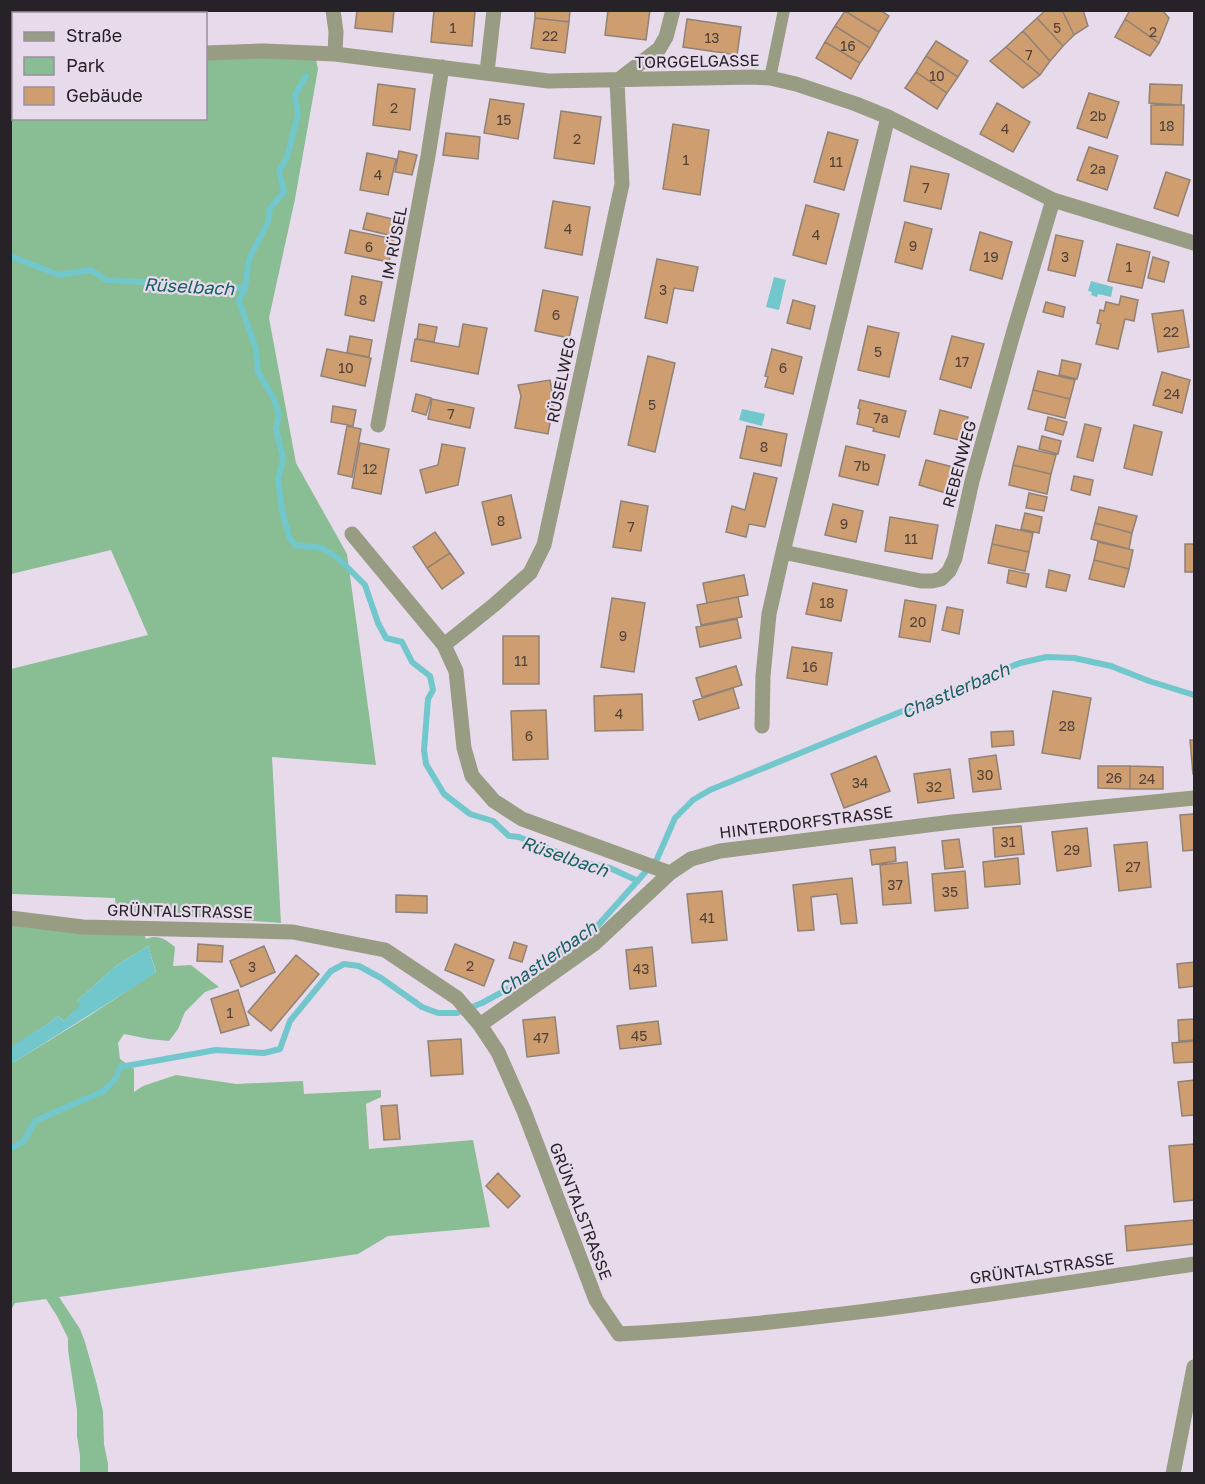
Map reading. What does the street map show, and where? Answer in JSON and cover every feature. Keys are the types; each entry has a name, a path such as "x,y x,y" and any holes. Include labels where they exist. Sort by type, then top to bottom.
{"street":[{"path":"333,10 336,32 335,54"},
{"path":"487,72 494,10"},
{"path":"617,81 659,49 666,37 673,10"},
{"name":"TORGGELGASSE","path":"207,52 264,51 335,54 548,81 770,78 818,91 888,117 1053,200 1194,243"},
{"name":"IM RÜSEL","path":"378,425 428,156 442,67"},
{"name":"RÜSELWEG","path":"444,645 530,573 544,544 622,184 617,81"},
{"path":"762,726 763,676 769,614 888,117"},
{"name":"REBENWEG","path":"783,552 921,581 941,579 949,571 955,558 972,481 1053,200"},
{"path":"352,534 444,645 456,670 464,748 472,776 494,801 522,819 664,871"},
{"name":"HINTERDORFSTRASSE","path":"478,1023 594,944 664,871 691,859 720,851 952,822 1194,798"},
{"name":"GRÜNTALSTRASSE","path":"10,918 83,927 293,932 385,950 457,998 498,1052 524,1111 596,1300 619,1334 799,1319 1194,1264"},
{"path":"1173,1473 1194,1367"}],"lane":[{"path":"770,78 784,10"}],"green space":[{"path":"252,57 316,60 318,69 295,199 269,318 296,463 347,554 376,765 272,757 281,923 116,911 115,898 11,894 11,669 148,635 111,550 11,574 10,70 12,69 12,120 207,120 207,59"},
{"path":"11,923 144,934 146,939 161,938 175,947 173,966 191,965 219,987 205,992 185,1012 178,1029 169,1041 124,1034 118,1043 120,1059 134,1069 134,1092 143,1086 176,1075 236,1084 303,1081 304,1094 381,1090 381,1097 366,1104 369,1149 473,1140 490,1227 388,1236 358,1254 59,1297 80,1329 85,1342 103,1412 108,1473 80,1473 77,1410 68,1338 46,1299 15,1303 11,1310 11,1064 156,972 148,946 117,965 77,1001 81,1005 64,1021 58,1016 11,1048"}],"water":[{"path":"774,277 786,280 779,310 766,307"},
{"path":"1091,281 1113,287 1111,297 1091,295 1092,292 1088,291"},
{"path":"742,409 765,414 762,426 739,420"},
{"path":"148,946 156,973 11,1064 11,1048 14,1045 58,1016 64,1021 80,1005 77,1001 117,965"}],"building":[{"path":"357,10 394,10 392,32 355,28"},
{"path":"434,10 475,11 472,46 431,42"},
{"path":"535,10 570,10 569,22 535,18"},
{"path":"608,10 650,10 646,40 605,35"},
{"path":"880,10 889,16 879,32 845,11"},
{"path":"1046,10 1062,10 1074,35 1063,46 1037,18"},
{"path":"1062,10 1083,10 1088,26 1074,35"},
{"path":"1130,10 1162,10 1169,18 1159,43 1125,19"},
{"path":"845,11 879,32 870,48 835,26"},
{"path":"535,18 569,22 565,53 531,48"},
{"path":"1037,18 1063,46 1050,61 1023,31"},
{"path":"687,19 741,27 737,55 683,47"},
{"path":"1125,19 1159,43 1150,56 1115,37"},
{"path":"835,26 870,48 860,63 825,42"},
{"path":"1023,31 1050,61 1040,75 1006,47"},
{"path":"936,41 968,61 958,77 926,56"},
{"path":"825,42 860,63 851,79 816,58"},
{"path":"1006,47 1040,75 1023,88 990,61"},
{"path":"926,56 958,77 947,93 916,72"},
{"path":"916,72 947,93 937,109 905,88"},
{"path":"378,84 415,89 410,130 373,125"},
{"path":"1150,84 1182,85 1181,105 1149,103"},
{"path":"1089,93 1119,102 1107,138 1077,128"},
{"path":"490,99 524,104 518,139 484,133"},
{"path":"997,103 1030,122 1013,152 980,134"},
{"path":"1151,105 1184,105 1183,145 1151,144"},
{"path":"561,111 601,117 594,164 554,158"},
{"path":"673,124 709,130 700,195 663,189"},
{"path":"828,132 858,140 844,190 814,182"},
{"path":"446,133 480,137 478,159 443,155"},
{"path":"1089,147 1118,156 1107,190 1077,180"},
{"path":"399,151 417,155 412,175 395,172"},
{"path":"367,153 396,159 388,195 360,190"},
{"path":"911,166 949,174 941,209 904,201"},
{"path":"1166,172 1190,180 1178,216 1154,208"},
{"path":"553,201 590,207 582,255 545,248"},
{"path":"806,205 839,214 826,264 793,255"},
{"path":"367,213 397,220 393,236 363,229"},
{"path":"905,222 932,229 922,269 895,262"},
{"path":"350,230 394,239 389,262 345,253"},
{"path":"980,232 1012,242 1002,279 970,270"},
{"path":"1056,235 1083,241 1075,276 1048,270"},
{"path":"1117,244 1150,252 1142,288 1108,281"},
{"path":"1153,257 1169,262 1164,282 1148,278"},
{"path":"657,259 698,267 693,291 674,288 667,323 645,318"},
{"path":"352,276 382,282 374,321 345,315"},
{"path":"543,290 578,297 569,338 535,331"},
{"path":"1121,296 1138,300 1134,321 1125,319 1118,349 1096,344 1101,324 1097,323 1100,310 1104,311 1106,302 1119,305"},
{"path":"793,300 815,306 810,329 787,323"},
{"path":"1046,302 1065,307 1063,317 1043,312"},
{"path":"1183,310 1189,347 1158,352 1152,314"},
{"path":"419,324 437,327 434,342 417,339"},
{"path":"463,324 487,328 478,374 411,361 415,339 459,347"},
{"path":"868,326 899,333 889,377 858,370"},
{"path":"350,336 372,340 369,357 347,353"},
{"path":"952,336 984,344 971,388 940,379"},
{"path":"327,349 371,358 365,386 321,376"},
{"path":"772,349 802,357 793,394 765,387 768,377 765,376"},
{"path":"648,356 675,363 655,452 628,445"},
{"path":"1062,360 1081,364 1077,379 1059,375"},
{"path":"1038,371 1075,380 1070,399 1033,390"},
{"path":"1162,372 1190,380 1182,413 1153,405"},
{"path":"550,380 554,402 548,434 515,428 521,396 518,385"},
{"path":"1033,390 1070,399 1065,418 1028,409"},
{"path":"416,394 431,398 426,415 412,411"},
{"path":"432,399 474,408 470,428 428,419"},
{"path":"860,400 906,411 899,437 873,431 874,428 857,424"},
{"path":"333,406 356,410 353,426 331,422"},
{"path":"940,410 968,417 963,441 934,434"},
{"path":"1048,417 1067,422 1063,435 1045,430"},
{"path":"1085,424 1101,428 1093,461 1077,457"},
{"path":"1134,425 1162,432 1152,475 1124,468"},
{"path":"347,426 361,429 352,477 338,474"},
{"path":"747,426 787,434 781,466 740,458"},
{"path":"1042,436 1061,441 1058,454 1039,449"},
{"path":"360,443 389,449 381,494 352,488"},
{"path":"442,444 465,448 458,485 426,493 420,470 438,465"},
{"path":"846,446 885,455 878,485 839,476"},
{"path":"1018,446 1056,455 1051,474 1013,465"},
{"path":"926,460 953,467 946,493 919,485"},
{"path":"1013,465 1051,474 1047,494 1009,485"},
{"path":"754,473 777,478 765,527 749,524 746,537 726,532 732,506 745,510"},
{"path":"1074,476 1093,480 1090,495 1071,490"},
{"path":"1029,493 1047,497 1044,511 1026,508"},
{"path":"511,495 521,538 492,545 482,502"},
{"path":"621,501 648,506 641,551 613,547"},
{"path":"833,504 863,511 856,542 825,535"},
{"path":"1099,507 1137,516 1132,533 1095,523"},
{"path":"1025,513 1042,517 1039,533 1021,529"},
{"path":"890,517 938,525 932,559 885,551"},
{"path":"1095,523 1132,533 1129,549 1091,539"},
{"path":"996,525 1033,533 1029,552 992,544"},
{"path":"435,532 450,553 427,568 413,547"},
{"path":"1098,542 1133,550 1129,569 1094,560"},
{"path":"992,544 1029,552 1025,571 988,563"},
{"path":"1185,544 1194,544 1194,572 1185,572"},
{"path":"450,553 464,573 442,589 427,568"},
{"path":"1094,560 1129,569 1124,587 1089,579"},
{"path":"1009,570 1029,574 1026,587 1007,583"},
{"path":"1049,570 1070,575 1066,591 1046,587"},
{"path":"744,575 748,595 707,603 703,583"},
{"path":"813,583 847,590 841,621 806,614"},
{"path":"738,597 742,617 701,625 697,605"},
{"path":"612,598 645,603 634,672 601,667"},
{"path":"905,600 936,605 930,642 899,637"},
{"path":"947,607 963,610 959,634 942,630"},
{"path":"737,619 741,638 700,647 696,627"},
{"path":"503,636 539,636 539,684 503,684"},
{"path":"792,647 832,653 827,685 787,678"},
{"path":"736,666 742,685 702,697 696,678"},
{"path":"733,688 739,708 699,720 693,701"},
{"path":"1053,691 1091,698 1080,759 1042,753"},
{"path":"642,694 643,730 595,731 594,696"},
{"path":"546,710 548,759 513,760 511,711"},
{"path":"1013,731 1014,745 992,747 991,732"},
{"path":"1190,740 1194,740 1194,774 1193,774"},
{"path":"996,755 1001,789 973,792 969,759"},
{"path":"876,756 890,791 844,808 831,774"},
{"path":"1098,766 1130,766 1130,789 1098,788"},
{"path":"1130,766 1163,767 1163,789 1130,789"},
{"path":"950,769 954,798 918,803 914,774"},
{"path":"1194,814 1194,850 1183,851 1180,815"},
{"path":"1021,826 1024,854 995,857 993,828"},
{"path":"1087,828 1091,866 1057,871 1052,832"},
{"path":"959,839 963,867 945,869 942,841"},
{"path":"1147,842 1151,887 1119,891 1114,845"},
{"path":"895,847 896,861 872,865 870,850"},
{"path":"1018,858 1020,884 985,887 983,862"},
{"path":"907,862 911,903 883,905 880,865"},
{"path":"965,871 968,908 935,911 932,874"},
{"path":"852,878 857,923 841,924 837,894 811,897 814,930 798,931 793,885"},
{"path":"722,891 727,940 692,943 687,894"},
{"path":"396,895 427,896 427,913 396,912"},
{"path":"514,942 527,946 522,962 509,958"},
{"path":"198,944 223,946 222,962 197,961"},
{"path":"455,944 494,960 484,986 445,970"},
{"path":"264,946 275,972 241,987 230,961"},
{"path":"652,947 656,986 630,989 626,950"},
{"path":"296,955 319,974 271,1031 248,1012"},
{"path":"1194,962 1194,986 1179,988 1177,964"},
{"path":"238,990 249,1025 221,1033 211,999"},
{"path":"555,1017 559,1053 527,1057 523,1020"},
{"path":"1194,1019 1194,1040 1179,1041 1178,1020"},
{"path":"658,1021 661,1044 620,1049 617,1026"},
{"path":"461,1039 463,1074 431,1076 428,1041"},
{"path":"1194,1041 1194,1062 1174,1063 1172,1043"},
{"path":"1194,1080 1194,1115 1182,1116 1178,1082"},
{"path":"397,1105 400,1139 384,1140 381,1106"},
{"path":"1194,1144 1194,1200 1174,1202 1169,1146"},
{"path":"498,1173 520,1196 508,1208 486,1186"},
{"path":"1194,1220 1194,1244 1127,1251 1125,1226"}],"waterway":[{"path":"245,288 249,259 268,222 270,208 284,192 279,171 287,158 298,114 295,95 306,76"},
{"name":"Rüselbach","path":"10,256 59,275 91,270 106,280 157,283 172,287 245,288 239,301 256,349 258,372 274,399 279,415 276,428 283,459 278,480 289,537 295,545 322,548 338,558 365,585 378,623 386,638 402,642 412,662 430,676 433,690 428,699 424,750 426,764 444,794 470,814 493,821 509,836 519,837 586,863 610,868 638,881"},
{"name":"Chastlerbach","path":"10,1149 24,1141 35,1121 104,1091 116,1078 120,1067 216,1050 264,1053 280,1049 290,1021 331,971 344,964 359,966 381,978 422,1007 438,1013 457,1013 482,1003 515,985 592,932 657,859 675,818 693,800 710,790 1020,663 1047,657 1074,658 1111,666 1194,695"}]}
